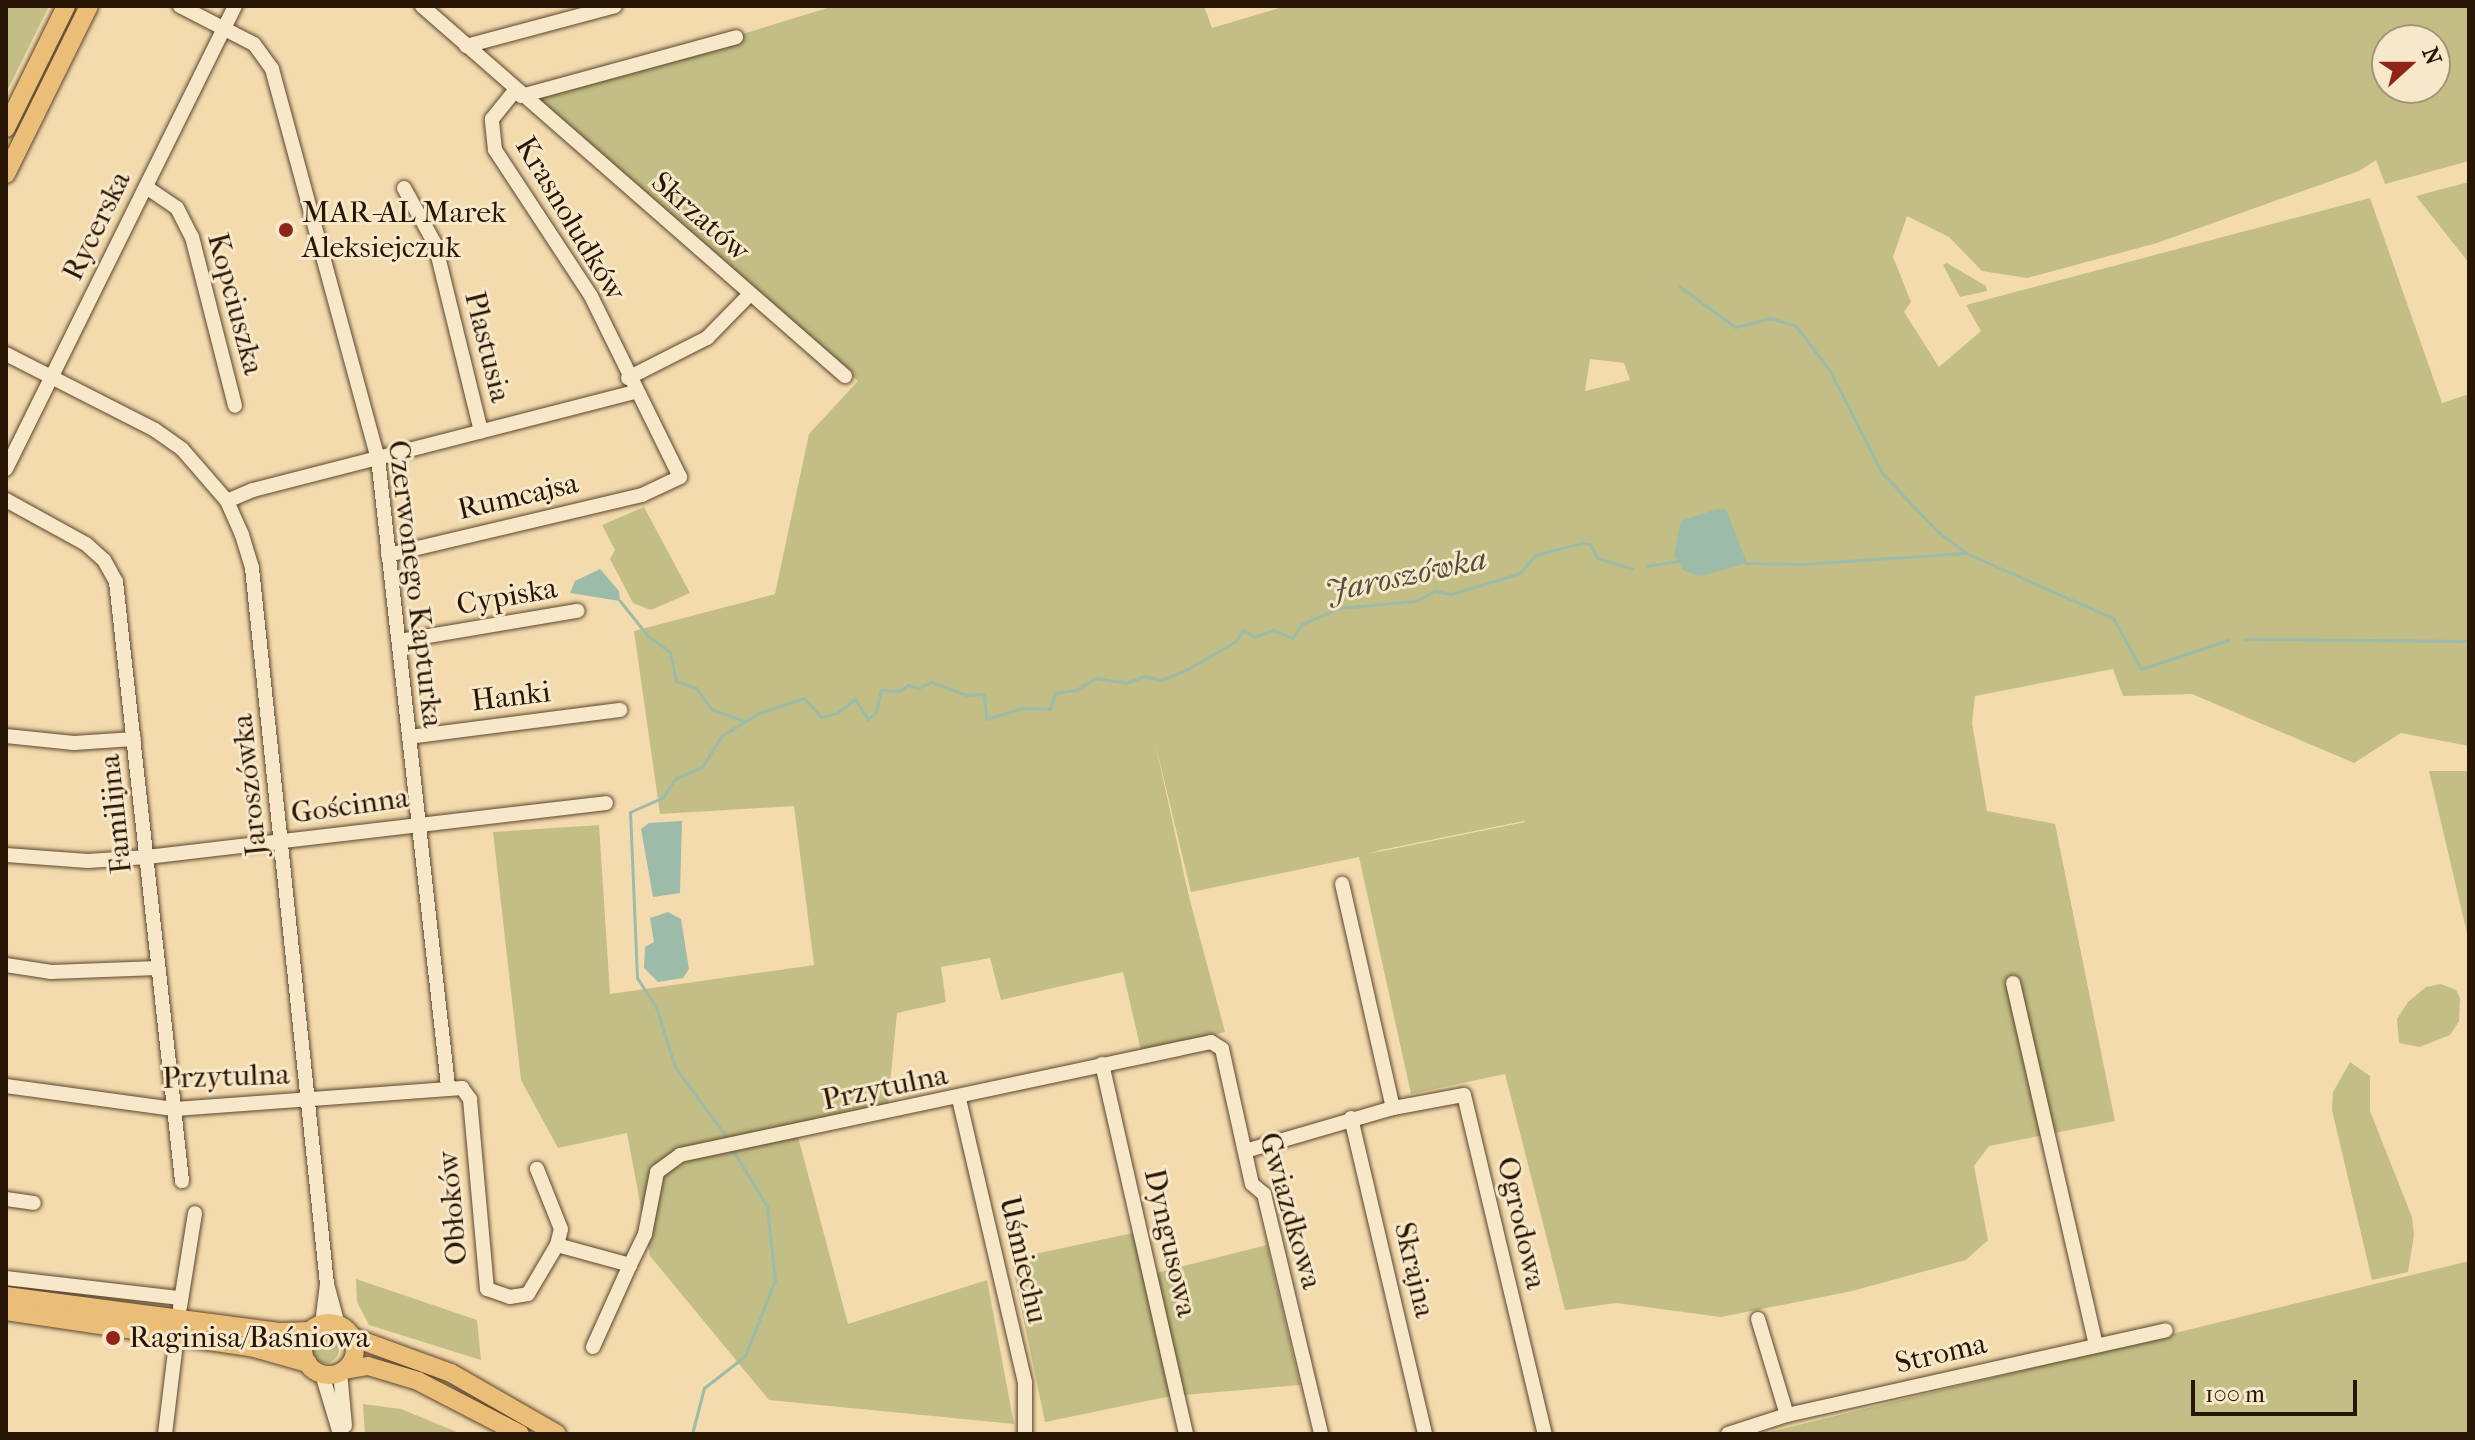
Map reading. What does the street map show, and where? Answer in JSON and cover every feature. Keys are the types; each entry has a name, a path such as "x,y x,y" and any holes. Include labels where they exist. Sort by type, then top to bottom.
{"main road":[{"path":"6,128 66,6"},
{"path":"6,174 89,6"},
{"path":"49,40 63,40 65,54"},
{"path":"6,1296 180,1328 277,1352 329,1370 368,1366 418,1381 520,1434"},
{"path":"6,1311 180,1328 330,1330 461,1377 557,1434"},
{"path":"329,1370 304,1348 330,1330"},
{"path":"329,1370 355,1352 330,1330"}],"street":[{"name":"Czerwonego Kapturka","path":"180,6 261,50 272,69 378,458 416,823 448,1086"},
{"name":"Rycerska","path":"6,469 235,6"},
{"name":"Skrzatów","path":"422,6 845,376"},
{"path":"466,46 615,6"},
{"path":"518,93 736,37"},
{"name":"Krasnoludków","path":"518,93 492,119 495,150 591,296 634,392 680,477"},
{"name":"Kopciuszka","path":"146,187 177,208 192,237 235,406"},
{"name":"Plastusia","path":"404,188 435,244 481,431"},
{"path":"628,378 707,338 749,295"},
{"name":"Jaroszówka","path":"6,354 182,449 227,501 252,568 310,1101 330,1330"},
{"path":"227,501 378,458 634,392"},
{"name":"Rumcajsa","path":"388,555 613,502 680,477"},
{"name":"Familijna","path":"6,500 86,544 111,571 134,739 182,1181"},
{"name":"Cypiska","path":"399,641 577,611"},
{"name":"Hanki","path":"409,737 620,710"},
{"path":"6,736 74,743 134,739"},
{"name":"Gościnna","path":"6,855 88,861 147,857 606,803"},
{"path":"1342,884 1393,1108"},
{"path":"6,965 51,972 158,968"},
{"path":"2013,983 2096,1346"},
{"name":"Przytulna","path":"630,1265 645,1234 657,1172 673,1158 959,1099 1206,1041 1222,1049"},
{"name":"Gwiazdkowa","path":"1222,1049 1252,1184 1264,1194 1321,1434"},
{"name":"Dyngusowa","path":"1102,1064 1186,1434"},
{"name":"Przytulna","path":"6,1086 175,1109 310,1101 448,1086"},
{"name":"Obłoków","path":"448,1086 462,1088 470,1099 487,1289 510,1297 528,1294 557,1245"},
{"name":"Ogrodowa","path":"1245,1151 1351,1118 1464,1095 1545,1434"},
{"name":"Uśmiechu","path":"959,1099 1025,1382 1025,1434"},
{"name":"Skrajna","path":"1351,1118 1425,1434"},
{"path":"537,1169 561,1229 557,1245 630,1265 593,1347"},
{"path":"6,1199 34,1203"},
{"path":"165,1434 180,1328 180,1298 195,1213"},
{"path":"6,1278 180,1298"},
{"path":"1758,1319 1787,1415"},
{"name":"Stroma","path":"1728,1434 1787,1415 2166,1330"},
{"path":"329,1370 343,1434"}],"shaded area":[{"path":"6,6 49,6 6,93"},
{"path":"834,6 1204,6 1212,28 1286,6 2469,6 2469,161 2385,184 2376,160 2359,171 2157,243 2027,278 1982,271 1949,237 1907,216 1893,257 1911,302 1904,312 1939,367 1981,331 1966,305 2370,198 2442,403 2469,394 2469,746 2401,733 2354,763 2192,694 2123,696 2113,669 1975,696 1972,723 1987,811 2055,824 2115,1121 1989,1146 1974,1166 1988,1240 1966,1260 1852,1291 1721,1317 1616,1303 1565,1310 1505,1074 1411,1094 1359,857 1191,892 1155,742 1189,897 1225,1032 1142,1055 1123,972 1001,1000 990,958 941,967 946,1002 897,1013 887,1114 797,1133 848,1324 987,1280 1014,1424 769,1400 650,1256 627,1133 558,1148 521,1080 493,832 599,825 610,994 814,965 794,806 660,814 634,631 775,594 809,434 858,381 533,98","holes":["1590,359 1624,363 1630,380 1585,391","1525,822 1368,854 1381,850"]},
{"path":"2469,182 2469,263 2416,196"},
{"path":"1947,263 1986,286 1987,291 1960,297 1943,265"},
{"path":"644,507 690,593 651,610 633,603 610,559 615,550 602,525"},
{"path":"1717,509 1726,510 1747,563 1701,576 1684,571 1674,556 1681,521"},
{"path":"600,569 619,591 620,601 570,593 575,581"},
{"path":"2429,771 2469,771 2469,942"},
{"path":"682,821 680,893 653,897 641,829 649,823"},
{"path":"668,912 681,919 689,969 683,978 658,982 644,968 645,947 654,942 650,918"},
{"path":"2441,984 2456,990 2460,998 2459,1021 2450,1035 2420,1047 2399,1043 2397,1019 2408,1002 2426,987"},
{"path":"2350,1062 2370,1076 2370,1111 2412,1217 2414,1235 2408,1272 2372,1280 2332,1110 2333,1092"},
{"path":"1133,1233 1144,1276 1267,1245 1300,1385 1171,1396 1045,1422 1011,1259"},
{"path":"2469,1261 2469,1434 1762,1434 2167,1335"},
{"path":"356,1279 477,1320 481,1360 369,1325 357,1302"},
{"path":"325,1335 335,1339 339,1349 335,1359 325,1363 315,1359 311,1349 315,1339"},
{"path":"363,1404 401,1409 462,1434 365,1434"}],"waterway":[{"path":"1679,286 1735,327 1770,318 1796,326 1830,371 1882,473 1938,532 1966,553"},
{"name":"Jaroszówka","path":"728,1139 675,1067 656,1007 637,978 630,812 663,797 676,778 702,767 721,736 759,713 804,698 821,717 837,713 855,699 868,719 876,712 881,690 899,691 908,685 918,688 931,682 966,695 984,694 986,719 1023,708 1050,709 1055,693 1076,690 1096,678 1126,683 1144,676 1161,680 1186,670 1236,641 1243,630 1254,637 1273,630 1292,638 1302,624 1339,608 1416,601 1435,591 1451,594 1520,573 1535,555 1582,543 1590,544 1597,558 1633,569"},
{"path":"1746,563 1801,564 1966,553 2113,618 2141,669 2228,640"},
{"path":"1647,566 1679,561"},
{"path":"620,601 648,636 670,652 676,681 696,688 711,709 746,722"},
{"path":"2245,639 2469,641"},
{"name":"Jaroszówka","path":"692,1434 704,1388 745,1356 775,1280 767,1206 732,1149"}],"place":[{"name":"MAR-AL Marek Aleksiejczuk","path":"286,230"},
{"name":"Raginisa/Baśniowa","path":"113,1338"}]}
